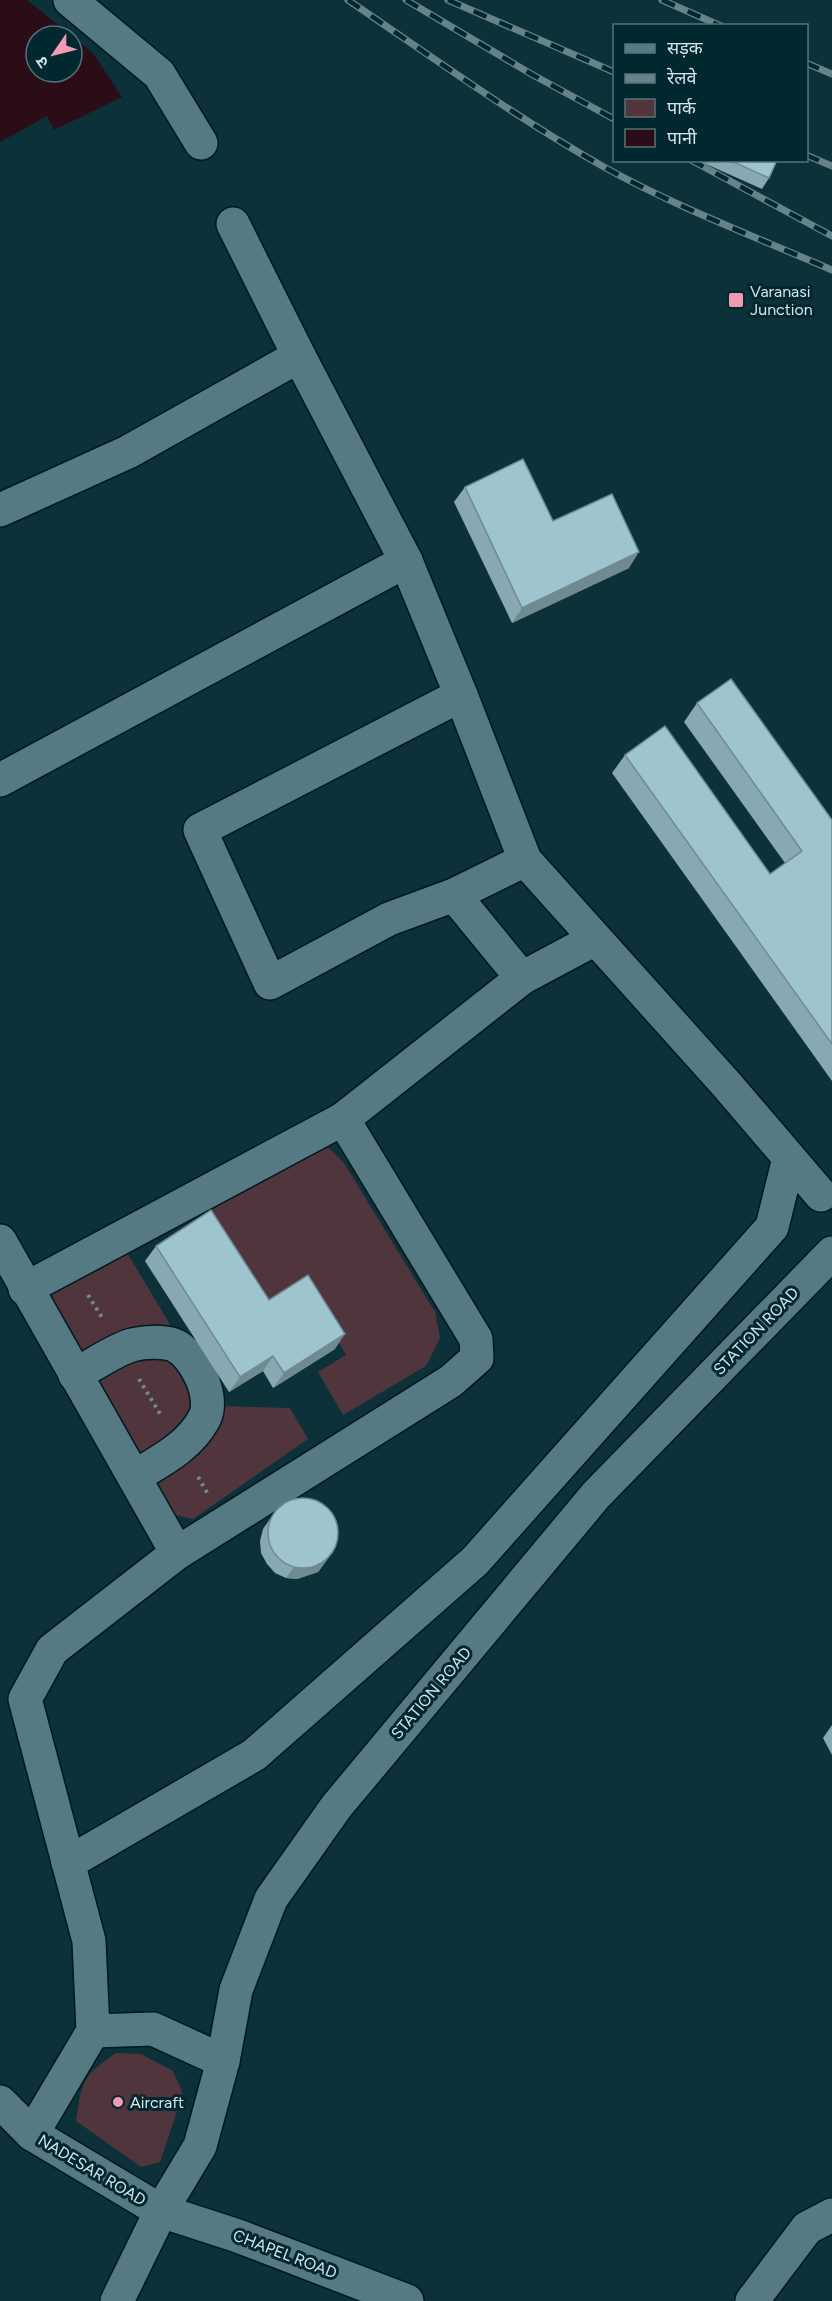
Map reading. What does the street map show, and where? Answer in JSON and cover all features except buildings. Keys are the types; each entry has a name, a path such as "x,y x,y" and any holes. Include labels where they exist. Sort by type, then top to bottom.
{"street":[{"path":"70,0 159,74 201,143"},
{"path":"233,224 406,561 525,860 727,1085 821,1195"},
{"path":"0,510 128,452 299,356"},
{"path":"0,780 406,561"},
{"path":"461,695 200,830 270,982 389,919 454,895 525,860"},
{"path":"454,895 522,978"},
{"path":"26,1289 343,1119 522,978 595,939"},
{"path":"32,2134 93,2031 89,1941 25,1699 52,1650 177,1553 451,1381 477,1358 476,1339 343,1119"},
{"path":"68,1863 254,1755 475,1561 772,1227 789,1158"},
{"path":"0,1241 177,1553"},
{"name":"STATION ROAD","path":"117,2301 160,2211 200,2146 223,2061 236,1990 270,1899 336,1807 596,1495 832,1253"},
{"path":"75,1375 132,1345 154,1343 174,1345 190,1358 208,1391 206,1418 181,1448 134,1477"},
{"path":"93,2031 153,2029 223,2061"},
{"name":"NADESAR ROAD","path":"0,2102 32,2134 160,2211"},
{"name":"CHAPEL ROAD","path":"160,2211 238,2236 407,2301"},
{"path":"752,2301 807,2228 832,2215"}],"path":[{"path":"71,1265 226,1522"}],"green space":[{"path":"318,1147 329,1148 344,1163 435,1312 440,1338 426,1366 343,1415 318,1372 346,1355 302,1280 258,1306 204,1214"},
{"path":"123,1246 219,1406 290,1408 308,1439 193,1519 175,1515 49,1300 52,1284"},
{"path":"116,2053 141,2054 173,2071 183,2094 160,2162 141,2167 76,2121 85,2081 96,2068"}],"water":[{"path":"0,0 27,0 57,24 24,24 24,84 84,84 84,46 93,53 122,97 54,130 47,116 0,142"}],"railway":[{"path":"348,0 506,107 604,167 688,208 832,270"},
{"path":"406,0 533,75 613,118"},
{"path":"448,0 613,72"},
{"path":"662,0 716,24"},
{"path":"808,64 832,74"},
{"path":"808,156 832,166"},
{"path":"695,162 832,236"}],"place":[{"name":"Varanasi Junction","path":"736,300"},
{"name":"Aircraft","path":"118,2102"}]}
